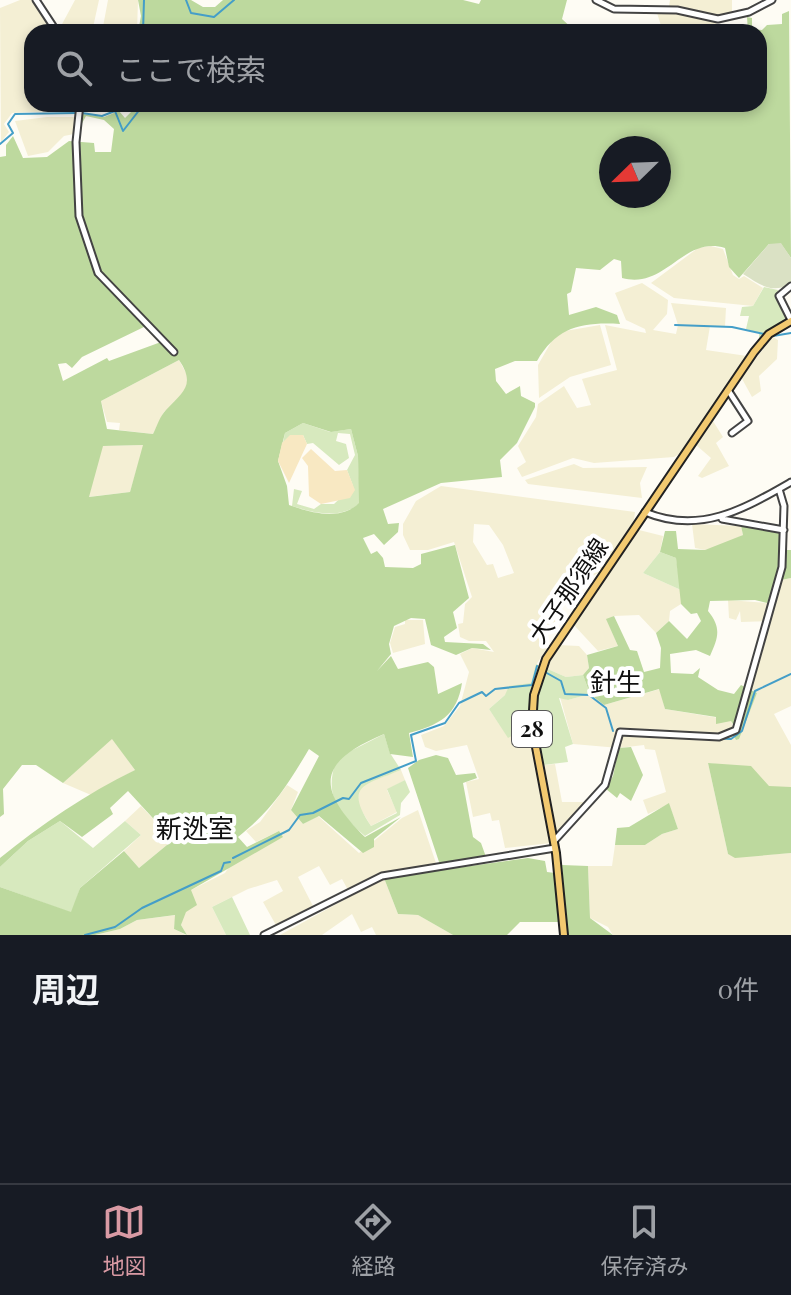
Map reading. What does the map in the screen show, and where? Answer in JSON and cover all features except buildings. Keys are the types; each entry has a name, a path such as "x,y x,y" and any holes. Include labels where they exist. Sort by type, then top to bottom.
{"main road":[{"name":"大子那須線","path":"564,935 555,844 532,726 539,677 553,645 765,337 791,321"}],"street":[{"path":"36,0 52,24"},
{"path":"596,0 614,9 677,10 718,19 749,12 772,0"},
{"path":"79,112 76,142 79,216 97,270 105,284 174,352"},
{"path":"791,286 779,296 791,321"},
{"path":"728,390 748,421 732,433"},
{"path":"644,512 701,521 721,518 791,482"},
{"path":"264,935 382,876 555,844 605,785 620,732 719,737 736,730 782,567 784,530 779,489"},
{"path":"721,518 784,530"}],"shaded area":[{"path":"20,0 34,0 50,24 24,24 24,112 34,112 12,113 4,124 9,132 1,142 0,8"},
{"path":"75,0 99,0 94,24 62,24"},
{"path":"108,0 138,0 137,24 104,24"},
{"path":"670,0 732,0 732,14 703,14 669,6"},
{"path":"657,13 684,13 717,24 660,24"},
{"path":"76,117 74,134 64,136 48,152 28,156 15,121"},
{"path":"711,246 723,249 733,275 739,279 744,276 763,288 753,306 674,298 651,283 698,248"},
{"path":"642,283 668,300 667,314 653,330 676,334 678,325 671,303 726,308 725,326 710,326 706,350 747,356 681,453 674,457 594,463 573,458 522,477 517,468 526,462 518,446 536,417 538,404 564,386 577,408 591,405 582,379 617,370 605,325 646,333 645,329 626,320 615,293"},
{"path":"600,325 611,365 570,377 539,398 538,365 554,337 565,331"},
{"path":"773,337 778,340 777,359 759,376 761,391 752,397 741,377"},
{"path":"179,360 187,375 188,387 185,395 164,412 153,434 119,430 120,423 107,422 101,401"},
{"path":"713,421 723,437 716,443 729,466 702,478 698,476 711,458 696,445"},
{"path":"144,445 130,492 88,497 102,446"},
{"path":"574,464 583,468 647,467 640,483 642,498 528,484 525,480"},
{"path":"441,486 635,512 634,520 600,572 553,597 562,617 543,630 549,645 536,665 531,684 505,695 489,709 508,737 529,726 551,843 505,848 499,820 492,821 490,813 473,817 466,782 479,779 467,745 436,751 425,747 421,735 444,726 460,706 469,672 460,654 472,648 494,652 486,641 469,641 460,637 458,624 463,623 465,604 472,597 454,542 428,550 410,550 403,535 403,524 416,501","holes":["474,524 489,525 503,545 514,573 498,578 493,564 487,565 473,542"]},
{"path":"692,524 741,526 743,535 705,550 695,548"},
{"path":"639,530 663,536 660,552 643,573 681,590 681,604 670,611 669,621 656,633 639,615 614,616 607,620 618,646 598,651 572,623"},
{"path":"791,578 791,706 774,714 791,745 791,787 769,787 743,768 708,763 728,854 735,857 791,853 791,935 613,935 608,927 590,918 588,866 612,866 615,845 645,845 662,834 678,829 669,804 648,814 643,800 666,792 655,750 645,749 644,745 619,748 573,744 560,697 568,700 590,694 604,705 660,689 665,709 731,720 736,740 757,693 751,689 770,621 741,622 740,611 736,620 729,618 728,600 767,603 776,581"},
{"path":"405,620 423,620 425,644 393,653 390,643 395,627 405,624"},
{"path":"558,645 579,646 587,655 589,668 583,675 566,677 545,668"},
{"path":"112,738 135,770 91,795 63,783"},
{"path":"555,764 562,802 587,802 557,834 543,765"},
{"path":"401,770 405,780 387,790 397,812 371,826 358,805 357,792 361,785"},
{"path":"287,785 298,792 291,810 303,824 318,816 359,853 402,818 418,810 437,866 384,873 348,890 342,879 330,885 319,866 298,877 314,908 277,927 263,902 283,891 277,880 248,889 212,907 226,935 187,935 181,925 191,890 225,873 231,864 279,831 256,842 246,831 260,822"},
{"path":"141,806 173,840 139,868 124,851 141,835 125,821"},
{"path":"384,878 398,914 418,915 453,935 376,935 372,927 361,932 352,914 322,935 280,935"},
{"path":"176,915 174,929 186,935 95,935 120,929 137,920"}],"green space":[{"path":"138,0 191,0 203,7 215,7 223,0 463,0 479,4 481,0 567,0 562,19 567,24 140,24"},
{"path":"789,11 791,258 781,244 769,244 739,278 729,267 725,248 710,246 697,249 651,277 637,280 622,278 621,261 614,259 600,270 576,268 571,292 567,294 569,315 596,307 617,315 620,324 593,324 571,329 553,341 537,361 515,361 495,369 496,381 506,394 520,386 521,396 535,403 517,443 500,460 502,477 441,483 383,509 388,524 399,523 398,532 384,545 374,534 363,538 371,554 377,551 383,558 385,567 413,568 421,564 421,554 455,545 469,598 453,612 457,628 444,637 445,642 483,644 491,650 472,648 456,655 431,645 425,619 411,618 394,626 389,644 391,654 377,671 391,656 398,669 428,662 434,667 438,694 462,683 456,704 438,722 409,733 413,757 390,754 384,734 346,755 331,777 338,804 365,837 401,817 374,839 374,847 363,853 319,816 303,824 291,810 319,756 309,749 278,797 238,837 247,847 279,831 283,837 191,890 197,905 186,912 181,925 187,935 174,929 175,915 137,920 120,929 95,935 0,935 0,887 71,912 80,888 124,851 139,868 173,840 128,791 110,808 113,814 82,837 60,821 28,841 0,867 0,858 48,822 135,770 112,739 63,783 36,765 22,765 3,789 4,814 0,817 0,157 6,156 6,145 13,136 23,158 47,157 69,141 94,143 95,152 111,152 114,129 104,120 86,116 80,127 83,114 104,117 120,112 125,118 131,112 767,112 767,25 782,24 782,14","holes":["146,326 161,342 109,361 107,358 63,381 58,364 66,363 72,368 82,357","179,360 187,376 185,388 164,412 153,434 107,429 101,401","303,423 331,432 351,429 358,456 359,503 352,509 326,514 289,505 287,486 278,461 285,433","143,445 130,492 89,497 103,446"]},
{"path":"781,243 791,258 791,284 772,288 743,274 769,244"},
{"path":"764,287 778,290 777,301 787,318 759,341 759,333 746,329 749,316 740,316 742,307 753,306"},
{"path":"303,423 330,432 351,429 358,456 360,503 353,508 327,514 292,506 294,489 302,491 297,504 314,509 321,504 334,504 353,486 347,470 355,455 350,434 338,433 336,441 346,444 349,458 339,465 313,443 307,444 303,435 290,436 283,443 285,433"},
{"path":"741,526 778,531 782,536 782,550 791,550 791,578 776,581 767,603 755,600 710,601 708,611 717,633 710,656 696,650 670,654 671,673 693,674 700,668 698,677 718,690 734,694 741,685 757,693 739,739 736,740 731,730 734,726 731,721 716,724 716,717 665,709 659,689 604,705 590,694 583,675 589,668 587,655 618,646 606,619 614,616 630,650 637,651 644,672 660,668 661,648 656,633 669,621 687,639 701,621 697,613 691,614 681,604 676,558 660,552 665,531 676,531 678,549 705,550 743,535"},
{"path":"660,552 676,558 681,590 643,573"},
{"path":"536,664 566,677 583,675 590,694 568,700 559,698 573,744 565,747 568,762 543,765 535,732 529,726 508,738 489,709 505,695 509,686 531,683"},
{"path":"384,734 390,753 401,770 362,788 359,802 371,826 397,813 387,789 405,780 410,792 401,803 400,815 365,836 347,819 336,802 333,771 337,758"},
{"path":"631,747 643,775 631,801 620,793 617,798 606,789 613,776 619,748"},
{"path":"436,755 448,758 456,775 475,773 477,778 463,783 473,837 481,843 486,857 440,865 408,768 419,760"},
{"path":"708,763 751,766 769,786 791,787 791,853 735,858 728,854"},
{"path":"669,803 678,829 662,834 645,845 615,845 617,828 629,827"},
{"path":"60,821 93,848 125,821 141,835 80,888 72,913 0,887 0,867 28,841"},
{"path":"528,858 545,861 547,872 555,873 558,922 520,922 507,935 453,935 418,915 398,914 384,878"},
{"path":"562,865 588,866 590,918 613,935 567,935"},
{"path":"232,897 250,935 226,935 212,907"}],"sand":[{"path":"290,435 303,435 307,444 289,483 278,461 282,443"},
{"path":"311,449 335,471 347,470 355,490 350,498 321,504 309,496 308,466 302,458"}],"waterway":[{"path":"143,24 144,0"},
{"path":"186,0 191,13 214,17 234,0"},
{"path":"82,113 102,116 112,112"},
{"path":"115,112 123,131 138,112"},
{"path":"0,144 13,133 8,124 15,114 76,113"},
{"path":"675,325 732,327 764,334"},
{"path":"773,336 791,333"},
{"path":"233,858 289,830 300,815 313,813 343,798 349,799 361,783 416,761 411,735 445,723 459,703 482,692 486,696 495,689 532,685 537,666"},
{"path":"545,672 561,681 565,694 589,695 606,708 613,731"},
{"path":"623,735 731,739 742,731 755,691 791,674"},
{"path":"85,935 115,927 142,908 221,871 224,863 230,862"}],"district":[{"name":"針生","path":"616,683"},
{"name":"新迯室","path":"195,829"}]}
